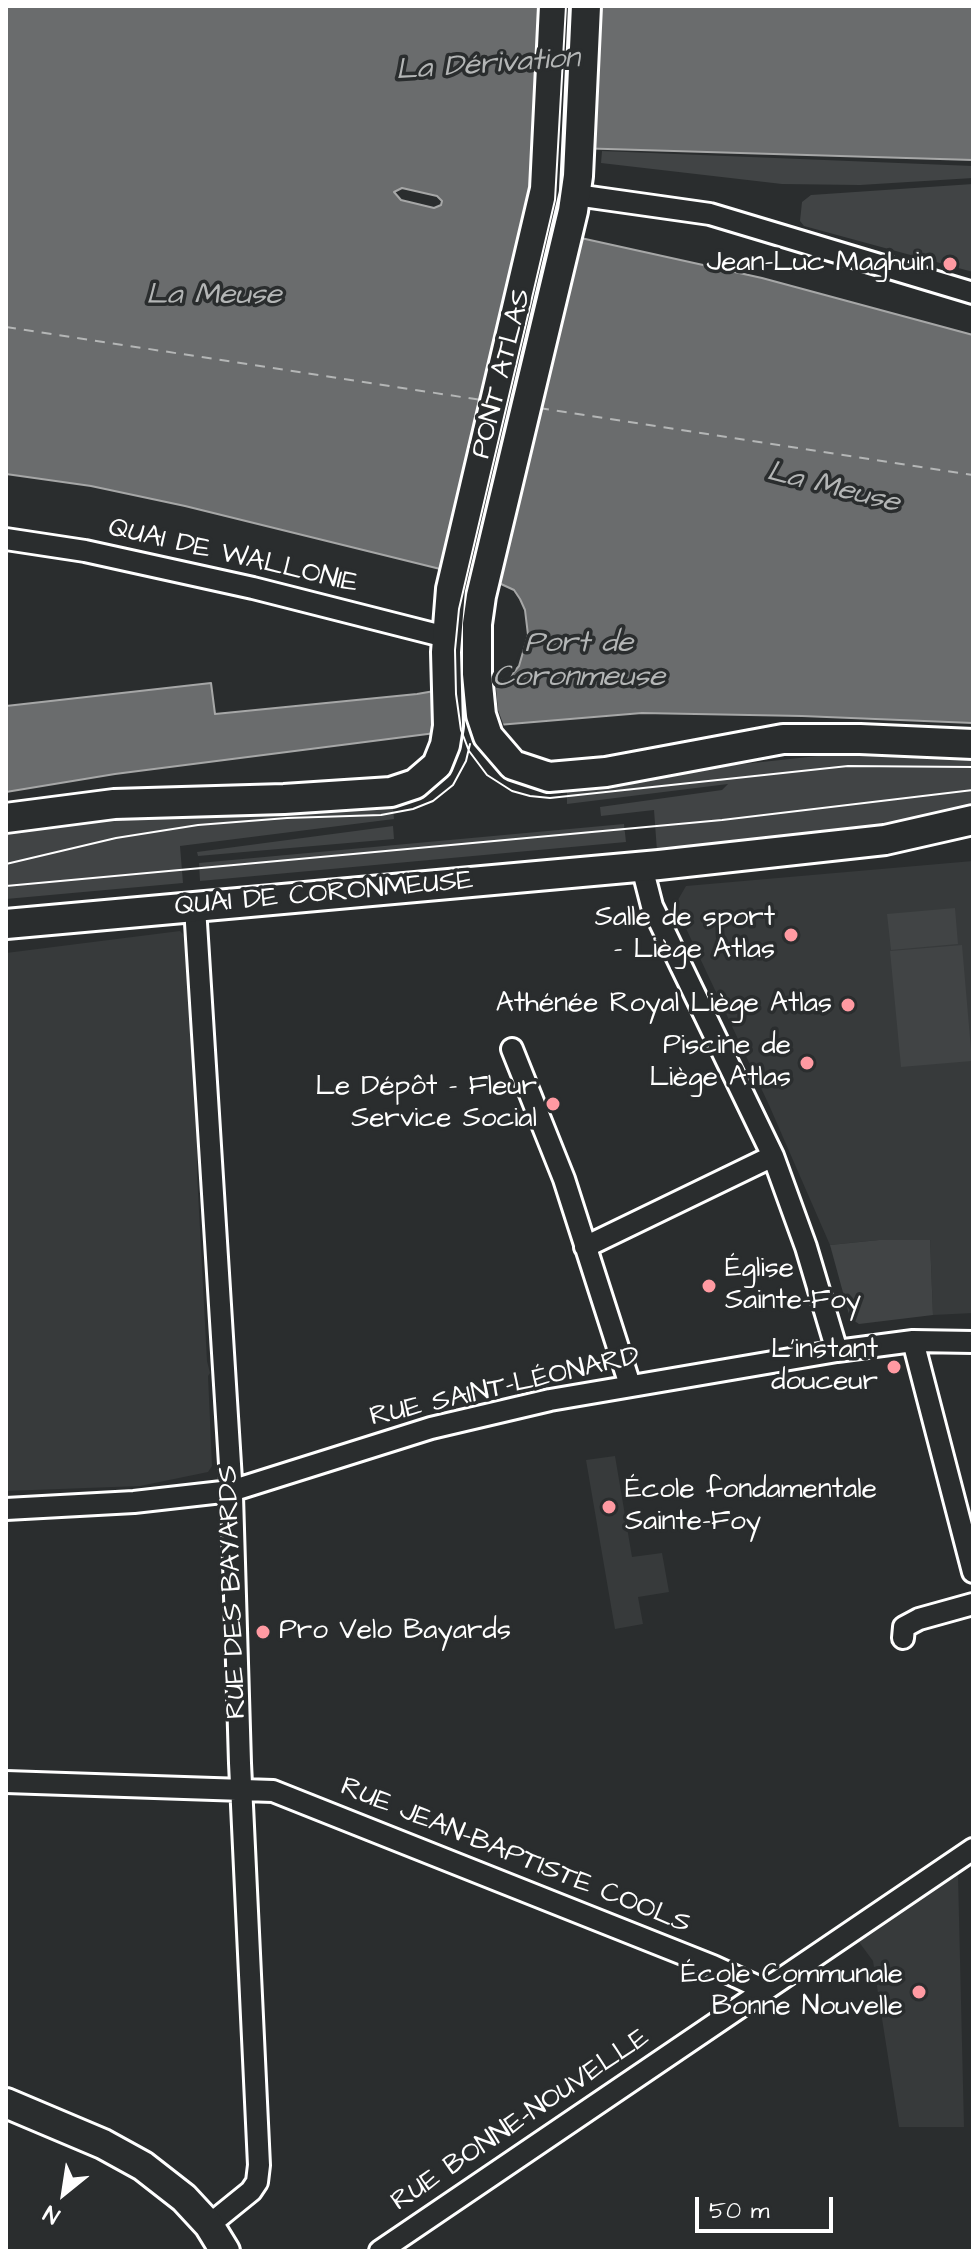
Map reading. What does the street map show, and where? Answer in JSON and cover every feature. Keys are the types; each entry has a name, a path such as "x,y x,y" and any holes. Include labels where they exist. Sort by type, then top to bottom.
{"street":[{"name":"PONT ATLAS","path":"6,818 114,804 391,792 415,784 437,765 447,740 446,637 451,589 539,222 549,155 554,6"},
{"name":"PONT ATLAS","path":"586,6 580,156 570,229 481,596 476,639 477,674 481,715 488,736 513,765 549,777 606,772 783,739 973,744"},
{"path":"576,195 710,214 973,293"},
{"name":"QUAI DE WALLONIE","path":"6,539 85,551 253,588 446,637"},
{"name":"QUAI DE CORONMEUSE","path":"6,924 642,867 885,840 973,820"},
{"path":"916,833 957,840 973,839"},
{"path":"642,867 652,906 773,1156 806,1247 837,1351"},
{"name":"RUE DES BAYARDS","path":"195,907 231,1491 259,2165 257,2182 251,2191 209,2225"},
{"path":"512,1049 564,1179 630,1385"},
{"path":"585,1247 773,1156"},
{"path":"913,1341 973,1572"},
{"name":"RUE SAINT-LÉONARD","path":"6,1509 134,1502 231,1491 431,1428 550,1400 837,1351 913,1341 973,1342"},
{"path":"903,1638 904,1627 912,1623 973,1604"},
{"name":"RUE JEAN-BAPTISTE COOLS","path":"6,1782 273,1791 713,1966 763,1989"},
{"name":"RUE BONNE-NOUVELLE","path":"380,2251 973,1849"},
{"path":"6,2103 103,2144 143,2166 172,2187 209,2225 225,2251"}],"shaded area":[{"path":"602,151 973,166 973,178 860,185 782,184 601,163"},
{"path":"973,184 973,272 804,226 800,221 802,202 811,195"},
{"path":"864,751 973,753 973,814 657,851 654,810 601,816 600,807 722,790 728,784 567,804 567,783"},
{"path":"392,798 394,819 180,846 183,883 6,899 6,828 23,824"},
{"path":"624,824 626,842 200,881 199,863"},
{"path":"393,826 394,839 198,856 197,852"},
{"name":"Athénée Royal Liège Atlas","path":"973,861 973,1313 933,1315 930,1240 879,1240 830,1245 769,1105 675,905 686,886"},
{"path":"955,908 958,944 891,950 887,914"},
{"path":"180,931 189,940 198,1080 197,1173 210,1373 212,1466 208,1472 140,1486 6,1491 6,953"},
{"path":"962,945 972,1061 901,1067 890,951"},
{"path":"879,1240 930,1240 933,1315 859,1324 850,1318 830,1245"},
{"name":"École fondamentale Sainte-Foy","path":"615,1456 632,1557 662,1553 669,1592 638,1597 643,1624 615,1629 586,1460"},
{"name":"École Communale Bonne Nouvelle","path":"958,1875 964,2127 899,2127 873,1961 859,1942"}],"water":[{"name":"La Meuse","path":"6,6 973,6 973,160 541,147 531,227 762,278 973,335 973,723 642,713 498,725 115,774 6,792 6,706 211,683 215,714 417,694 509,678 519,666 528,635 525,610 520,599 514,590 501,584 185,506 91,486 6,474","holes":["402,188 437,196 442,201 434,208 401,200 394,192"]}],"pier":[{"path":"522,647 507,682 496,688 498,710 505,729 435,737 444,684 494,678 496,682 511,671"}],"ferry route":[{"path":"6,327 481,400"},
{"path":"539,408 973,475"}],"tram line":[{"path":"566,6 555,200 459,609 455,650 456,694 461,730 469,751 487,775 512,791 550,798 848,766 973,767"},
{"path":"6,864 116,838 198,825 381,815 413,809 433,801 453,785 466,761 470,744"},
{"path":"6,886 722,820 973,790"}],"place":[{"name":"Jean-Luc Maghuin","path":"950,264"},
{"name":"Salle de sport - Liège Atlas","path":"791,935"},
{"name":"Athénée Royal Liège Atlas","path":"848,1005"},
{"name":"Piscine de Liège Atlas","path":"807,1063"},
{"name":"Le Dépôt - Fleur Service Social","path":"553,1104"},
{"name":"Église Sainte-Foy","path":"709,1286"},
{"name":"L'instant douceur","path":"894,1367"},
{"name":"École fondamentale Sainte-Foy","path":"609,1507"},
{"name":"Pro Velo Bayards","path":"263,1632"},
{"name":"École Communale Bonne Nouvelle","path":"919,1992"}],"water label":[{"name":"La Dérivation","path":"488,66"},
{"name":"Port de Coronmeuse","path":"579,662"}]}
